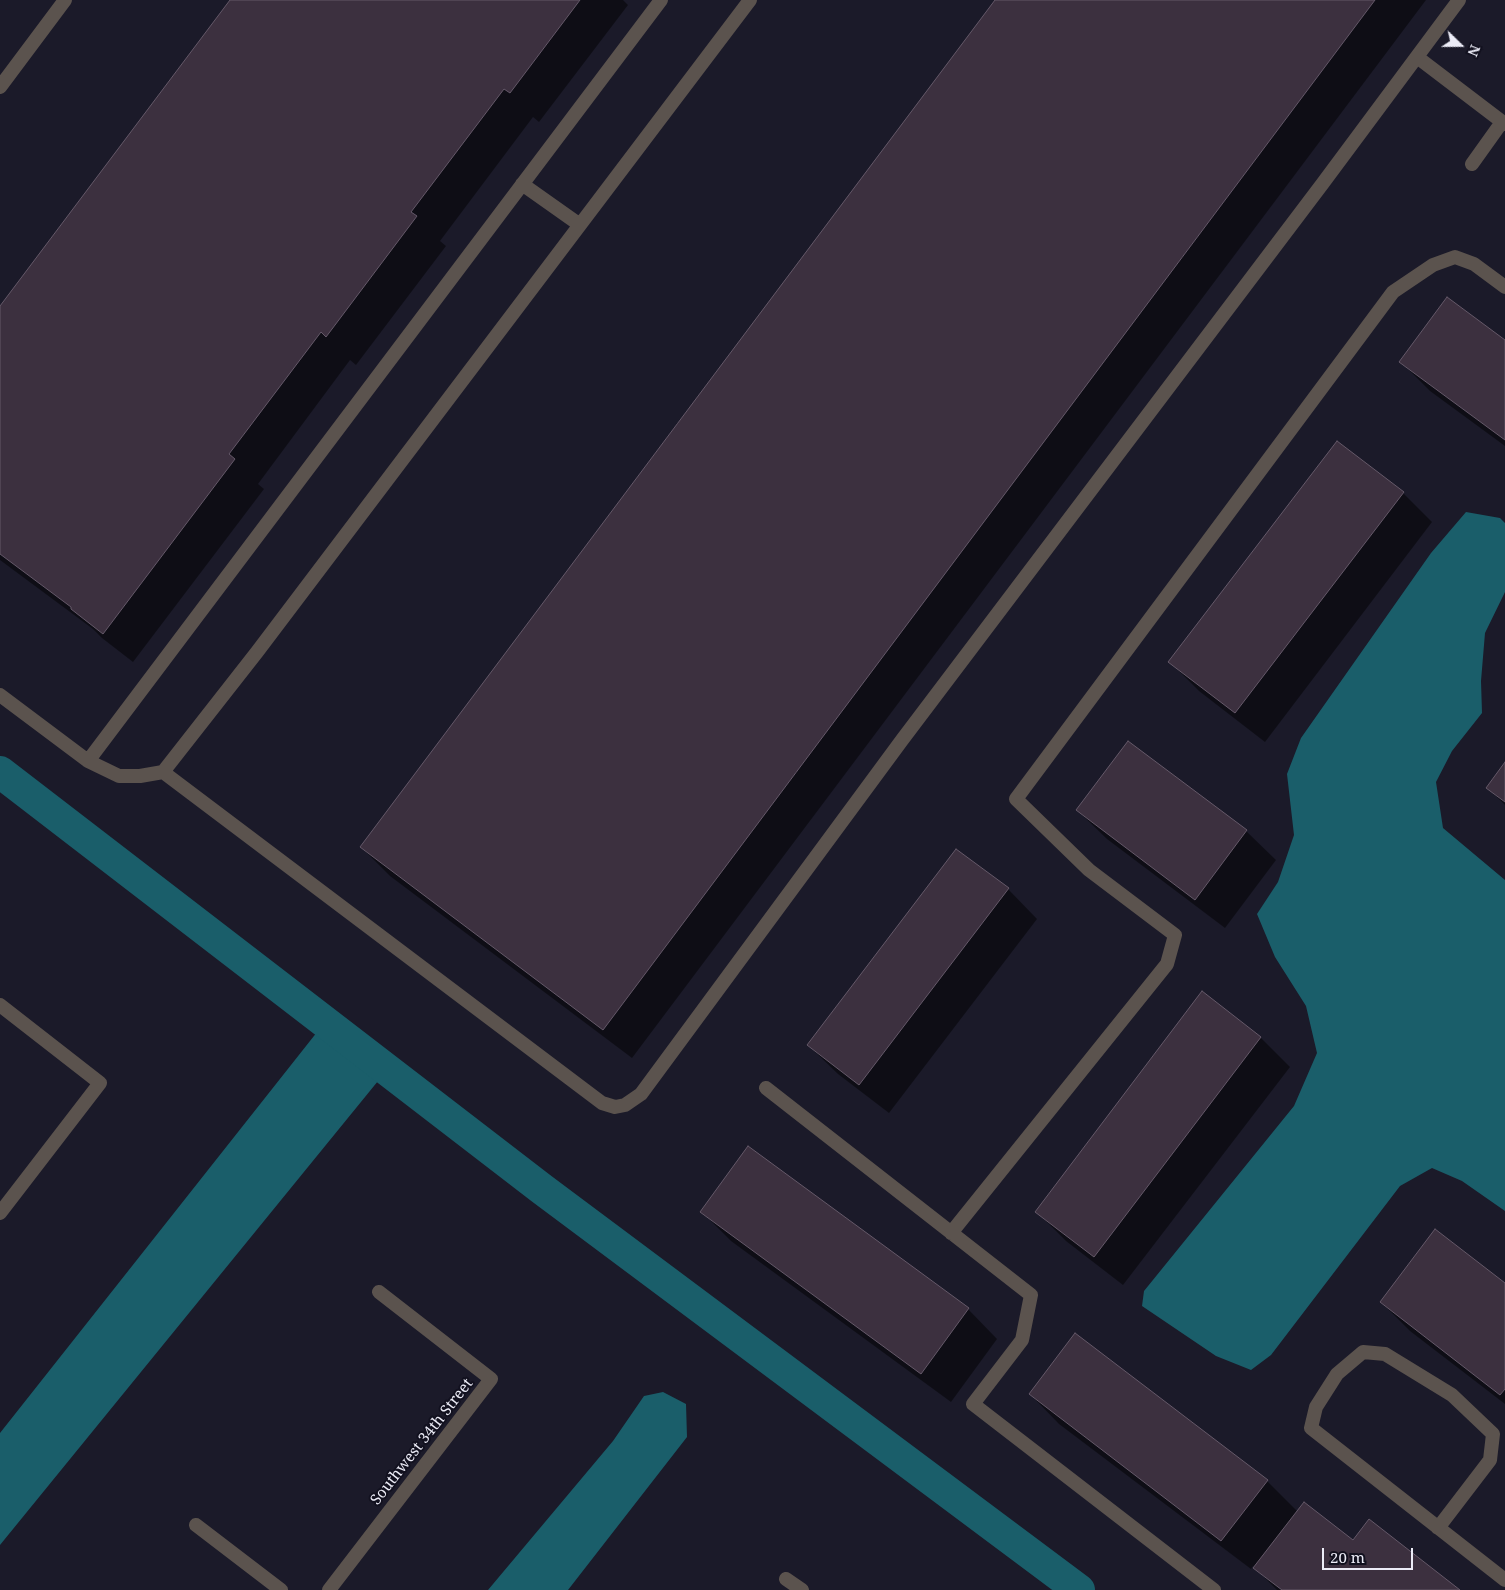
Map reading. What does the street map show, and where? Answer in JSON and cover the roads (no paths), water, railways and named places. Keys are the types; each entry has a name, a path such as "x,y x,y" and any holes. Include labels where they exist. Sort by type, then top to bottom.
{"street":[{"path":"0,87 65,0"},
{"path":"88,761 661,0"},
{"path":"0,695 88,761 119,776 140,776 163,772 257,652 750,0"},
{"path":"163,772 602,1103 615,1107 625,1105 641,1094 896,748 1459,0"},
{"path":"1417,56 1504,123 1472,164"},
{"path":"522,184 580,225"},
{"path":"951,1233 1167,964 1175,935 1089,870 1016,799 1393,292 1433,265 1456,257 1474,264 1505,288"},
{"path":"0,1005 100,1083 0,1213"},
{"path":"766,1088 1032,1295 1022,1340 973,1404 1214,1590"},
{"name":"Southwest 34th Street","path":"329,1590 491,1379 379,1292"},
{"path":"1438,1528 1490,1460 1493,1434 1452,1395 1385,1354 1363,1352 1337,1374 1316,1407 1311,1428 1438,1528 1505,1580"},
{"path":"196,1524 281,1590"},
{"path":"786,1579 802,1590"}],"water":[{"path":"1466,512 1500,518 1505,523 1505,592 1485,633 1481,681 1482,713 1452,751 1436,782 1443,828 1505,880 1505,1211 1462,1181 1432,1168 1400,1186 1271,1355 1251,1370 1216,1356 1142,1306 1144,1291 1294,1106 1317,1053 1306,1006 1275,957 1257,914 1278,882 1294,835 1287,774 1301,738 1431,553"},
{"path":"325,1022 387,1070 0,1545 0,1433"},
{"path":"663,1392 686,1404 687,1437 568,1590 488,1590 613,1441 644,1396"}],"waterway":[{"path":"0,772 542,1189 1079,1590"}]}
